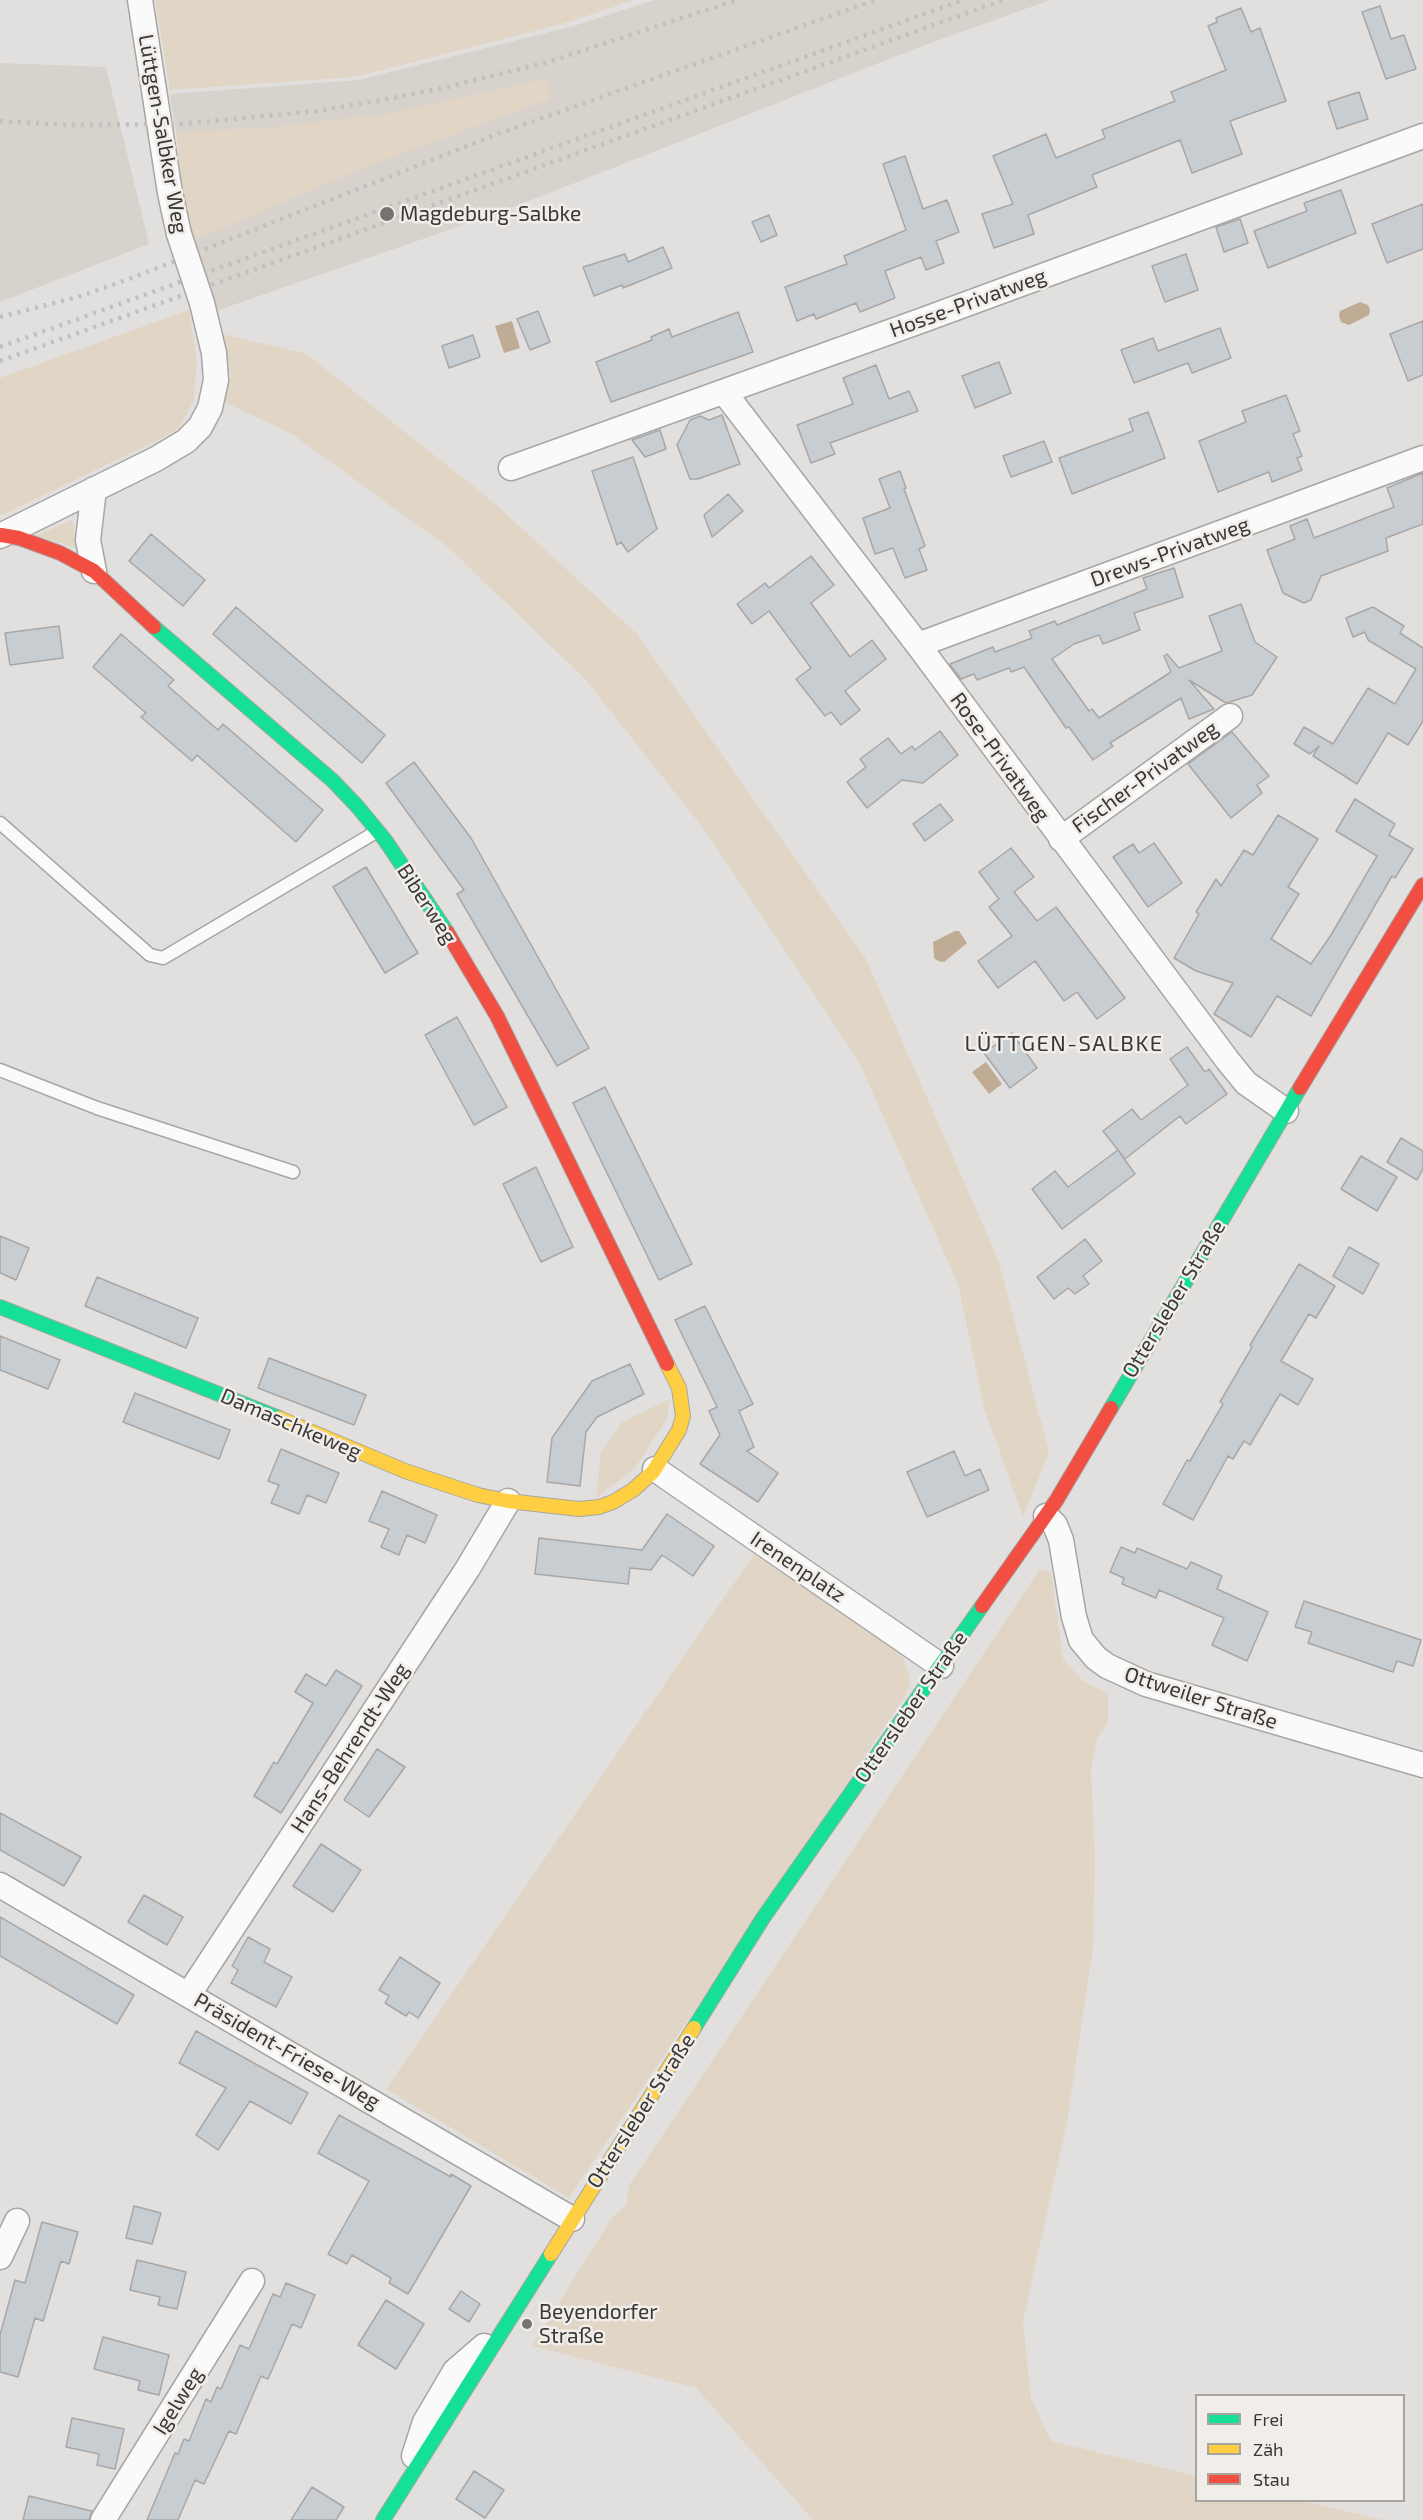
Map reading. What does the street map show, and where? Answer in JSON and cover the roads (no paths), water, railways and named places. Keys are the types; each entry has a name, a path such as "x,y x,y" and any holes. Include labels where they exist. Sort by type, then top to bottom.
{"main road":[{"name":"Biberweg","path":"1,536 19,538 55,551 73,558 94,572 128,606 332,780 378,831 453,942 497,1016 680,1388 683,1409 679,1430 655,1469"},
{"name":"Ottersleber Straße","path":"383,2520 572,2218 764,1918 1046,1516 1423,885"},
{"name":"Damaschkeweg","path":"0,1307 179,1377 405,1471 478,1495 555,1507 591,1508 606,1505 626,1495 655,1469"}],"street":[{"name":"Lüttgen-Salbker Weg","path":"1,536 186,441 204,420 214,395 216,366 202,303 179,234 170,193 140,0"},
{"name":"Hosse-Privatweg","path":"512,468 1423,136"},
{"name":"Rose-Privatweg","path":"724,392 918,645 1240,1076 1286,1111"},
{"name":"Drews-Privatweg","path":"918,645 1423,458"},
{"path":"94,489 88,540 94,572"},
{"name":"Fischer-Privatweg","path":"1061,839 1230,716"},
{"name":"Irenenplatz","path":"655,1469 941,1666"},
{"name":"Hans-Behrendt-Weg","path":"189,1994 468,1568 508,1501"},
{"name":"Ottweiler Straße","path":"1046,1516 1055,1525 1061,1540 1074,1617 1081,1640 1096,1658 1107,1666 1146,1684 1423,1765"},
{"name":"Präsident-Friese-Weg","path":"0,1886 572,2218"},
{"path":"0,2257 17,2220"},
{"name":"Igelweg","path":"103,2520 252,2281"},
{"path":"440,2428 481,2394 513,2343 530,2285"},
{"path":"405,2486 424,2422 455,2372 504,2328"}],"lane":[{"path":"0,823 150,955 163,958 378,831"},
{"path":"0,1070 97,1108 293,1172"}],"railway":[{"path":"0,121 68,125 182,124 317,111 439,89 548,62 737,0"},
{"path":"0,317 81,296 132,278 500,133 876,0"},
{"path":"0,347 963,0"},
{"path":"0,361 1003,0"}],"place":[{"name":"Magdeburg-Salbke","path":"387,214"},
{"name":"Beyendorfer Straße","path":"527,2324"}],"district":[{"name":"LÜTTGEN-SALBKE","path":"1064,1044"}]}
